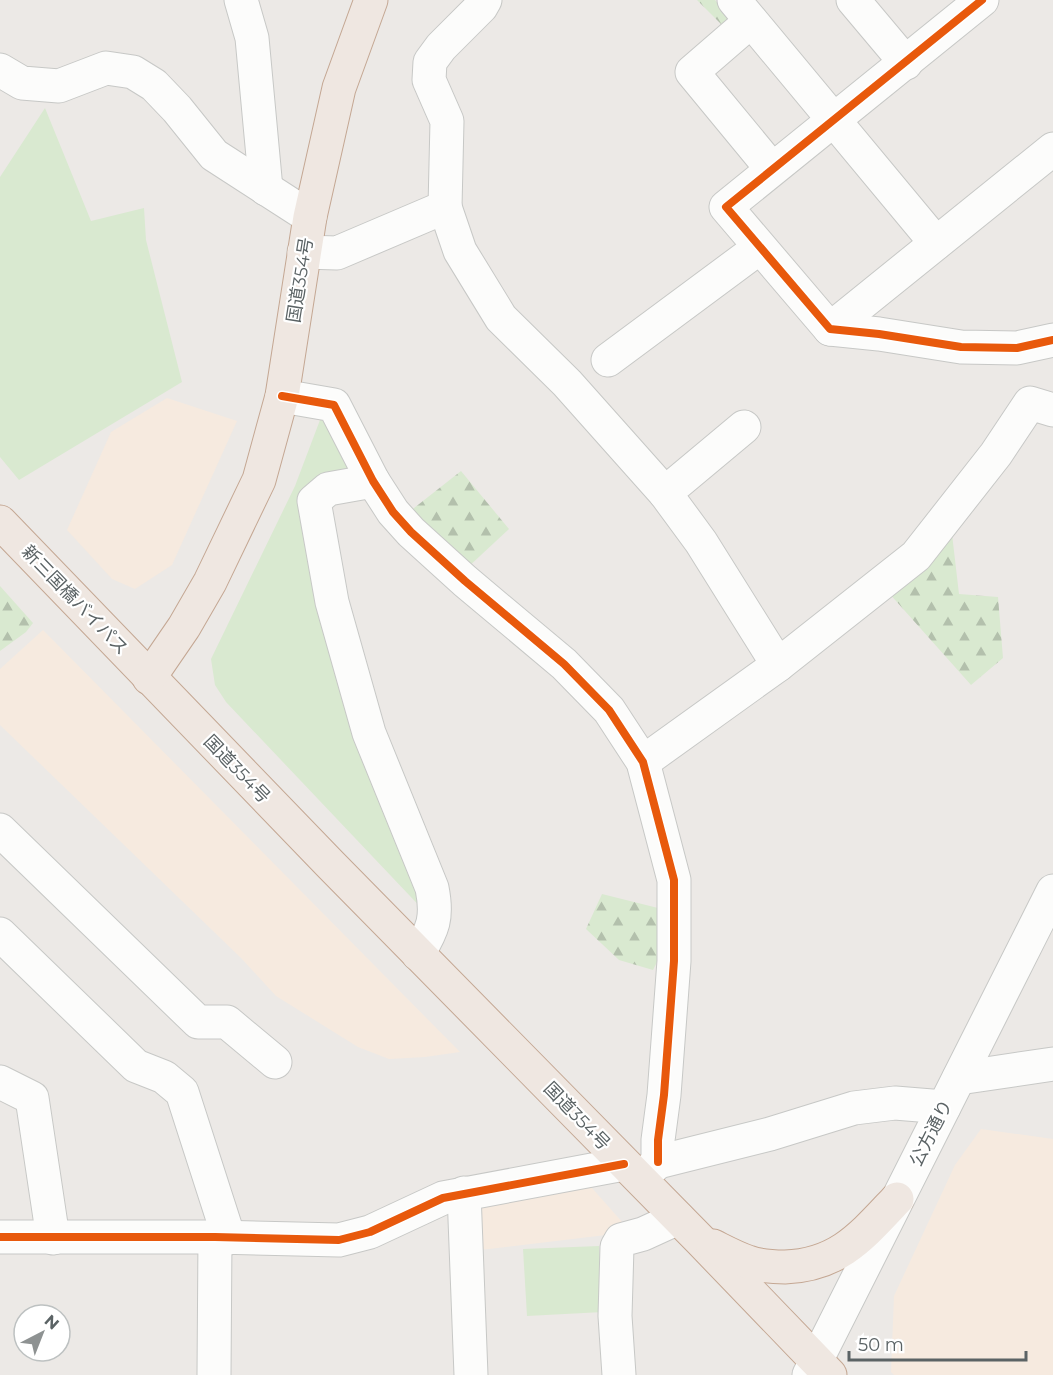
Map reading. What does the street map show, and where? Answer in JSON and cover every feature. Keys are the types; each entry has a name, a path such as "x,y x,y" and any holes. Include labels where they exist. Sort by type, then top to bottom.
{"highway":[{"name":"国道354号","path":"371,0 339,88 310,217 282,396 259,480 242,518 188,620 149,678 418,954 640,1168 690,1230 819,1370"},
{"name":"新三国橋バイパス","path":"0,522 149,678"},
{"path":"690,1230 749,1263 777,1267 805,1266 834,1256 860,1238 897,1200"}],"street":[{"path":"242,0 252,38 266,189"},
{"path":"485,0 441,46 430,62 429,80 447,121 445,207 460,251 501,318 567,383 665,493 701,542 778,665"},
{"path":"853,0 906,63"},
{"path":"981,0 726,207 830,329 961,347 1017,348 1053,340"},
{"path":"772,169 692,72 742,10 936,243"},
{"path":"0,70 22,83 58,86 106,68 133,72 154,86 177,109 214,155 310,217"},
{"path":"830,329 1053,149"},
{"path":"304,252 337,253 445,207"},
{"path":"608,360 759,248"},
{"path":"282,396 334,405 373,481 393,512 411,532 465,581 564,664 609,710 643,762 674,880 674,961 658,1140 640,1168"},
{"path":"643,762 778,665 916,556 996,454 1030,403 1053,410"},
{"path":"665,493 744,427"},
{"path":"373,481 328,489 314,501 332,602 369,733 432,888 435,903 433,929 418,954"},
{"path":"0,830 198,1022 227,1022 275,1062"},
{"name":"公方通り","path":"819,1370 897,1200 1053,891"},
{"path":"0,934 136,1066 164,1077 182,1092 222,1237 214,1375"},
{"path":"959,1078 1053,1064"},
{"path":"0,1082 32,1098 52,1238"},
{"path":"0,1237 222,1237 339,1240 370,1232 443,1198 464,1193 640,1168 770,1134 854,1108 895,1103 944,1107"},
{"path":"464,1193 471,1375"},
{"path":"619,1375 615,1316 617,1247 621,1240 643,1233 690,1230"}],"shaded area":[{"path":"167,398 237,421 172,565 135,589 112,579 67,530 111,432"},
{"path":"43,630 460,1052 389,1059 358,1047 276,996 241,958 0,725 0,669"},
{"path":"981,1129 1053,1139 1053,1375 894,1375 891,1372 894,1296 955,1165"},
{"path":"584,1179 631,1232 472,1251 465,1194"}],"green space":[{"path":"697,0 715,0 734,20 721,24"},
{"path":"45,108 91,221 144,208 146,240 182,382 19,480 0,457 0,177"},
{"path":"320,420 331,421 358,472 304,517 428,915 226,702 215,685 211,659 295,486"},
{"path":"461,471 509,529 466,569 409,512"},
{"path":"952,534 959,594 998,597 1003,658 971,685 888,592"},
{"path":"0,586 33,623 26,632 0,651"},
{"path":"602,894 658,908 666,944 653,970 619,960 586,929"},
{"path":"599,1246 603,1312 527,1316 523,1249"}],"cycle path":[{"path":"982,0 726,207 830,329 961,347 1017,348 1053,340"},
{"path":"282,396 334,405 373,481 393,512 411,532 465,581 564,664 609,710 643,762 674,880 674,961 658,1162"},
{"path":"0,1237 215,1237 339,1240 370,1232 443,1198 624,1164"}]}
